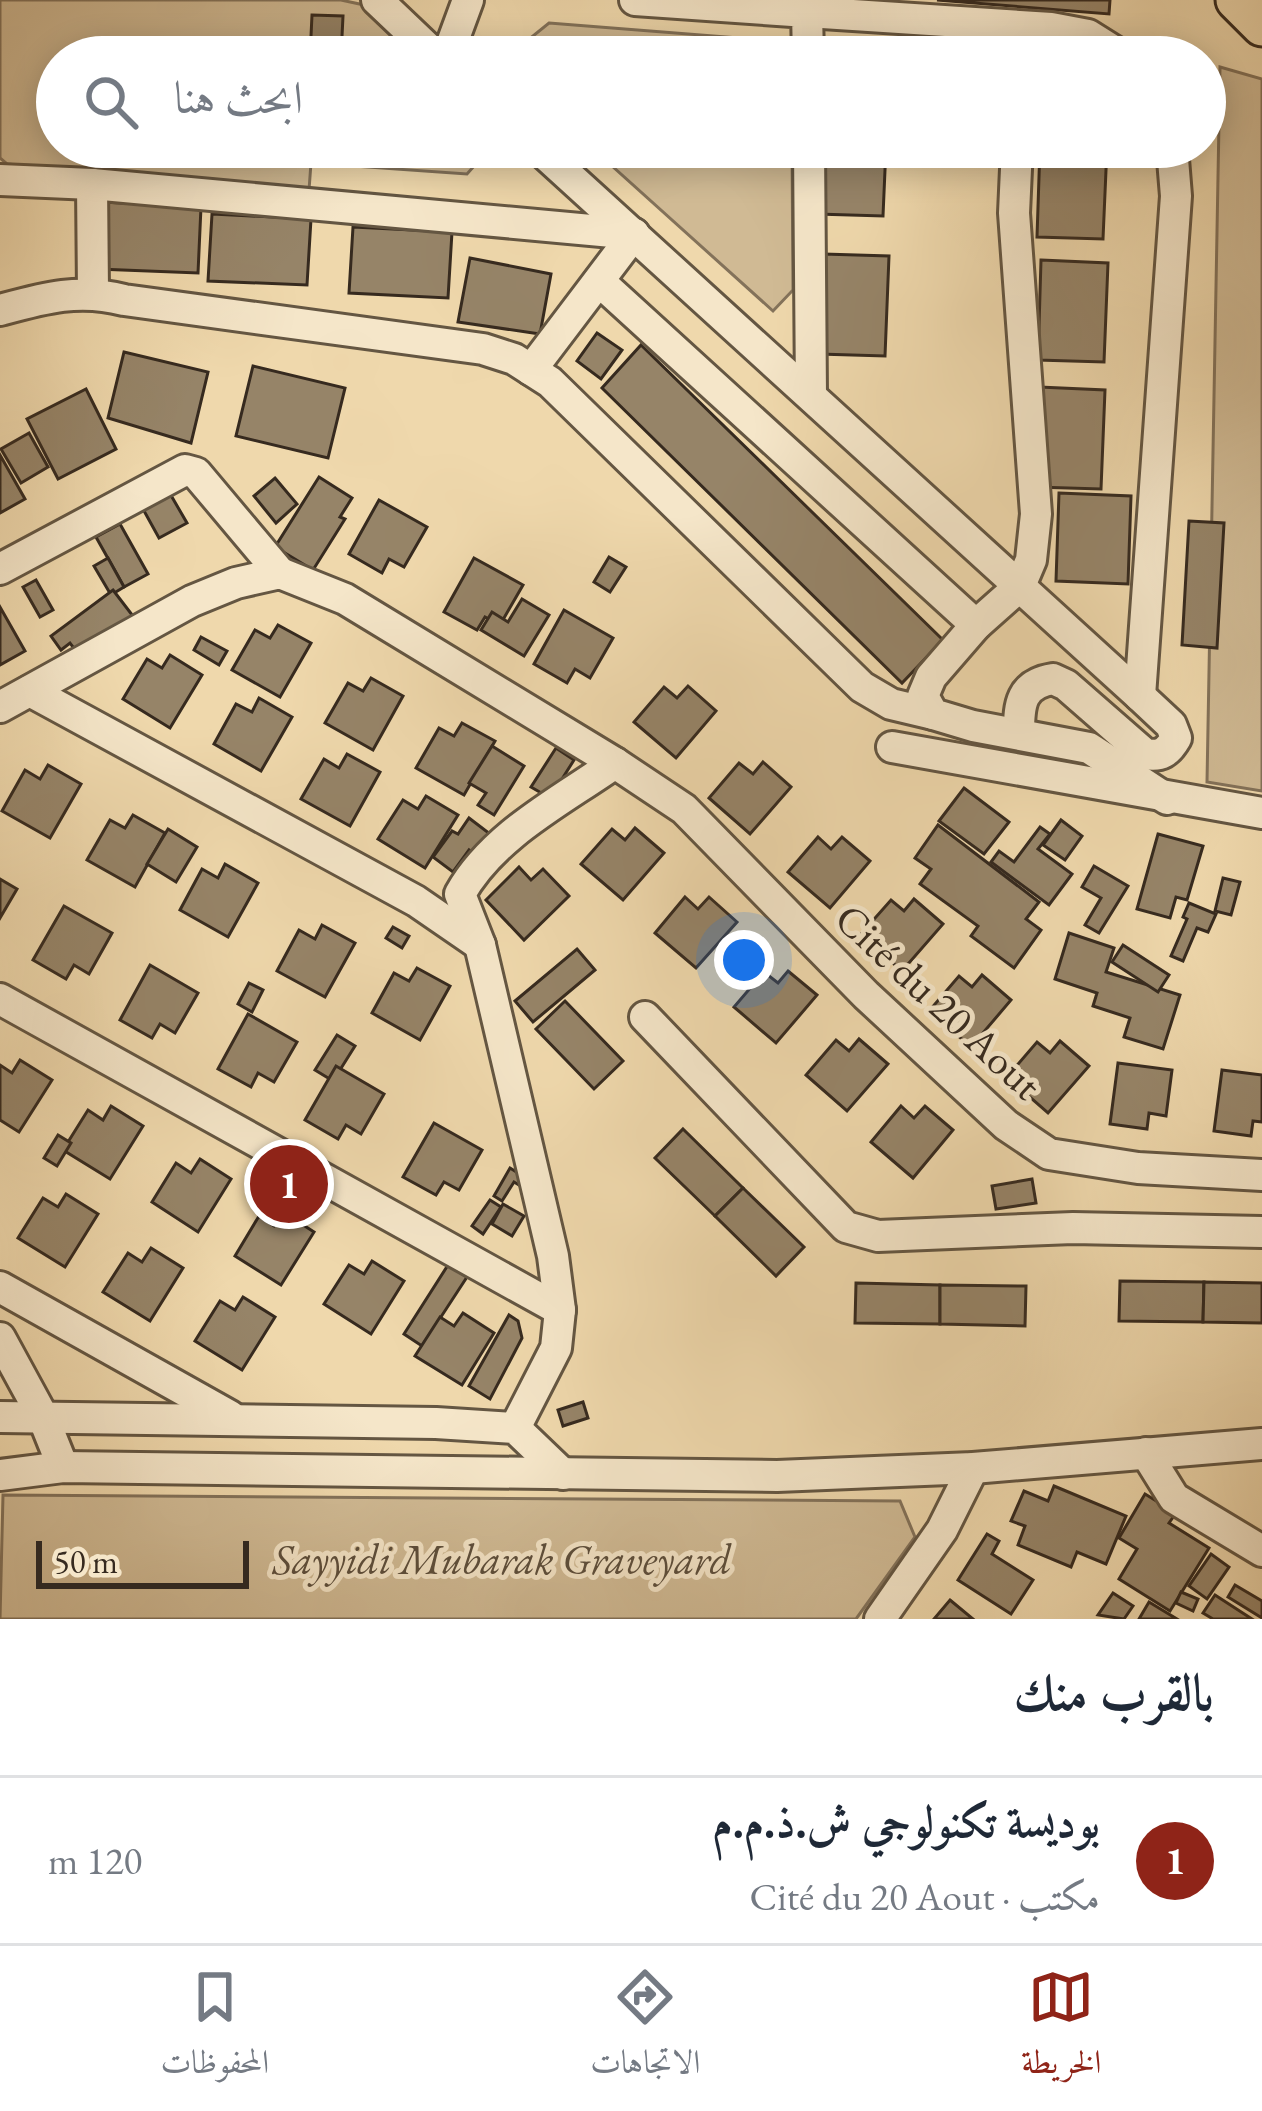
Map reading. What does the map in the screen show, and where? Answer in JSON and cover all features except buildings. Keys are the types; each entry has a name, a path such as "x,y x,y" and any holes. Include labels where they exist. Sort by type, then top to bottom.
{"main road":[{"path":"1236,0 1262,26"}],"street":[{"path":"377,0 415,36"},
{"path":"455,36 468,0"},
{"path":"635,0 807,12 889,9 1090,36"},
{"path":"807,12 808,36"},
{"path":"561,168 1172,725 1176,738 1169,750 1156,756 1145,754 1053,679 1028,688 1018,704 1019,732"},
{"path":"808,168 812,395"},
{"path":"933,714 923,696 931,677 976,625 1020,586 1031,560 1036,514 1015,213 1016,168"},
{"path":"1140,696 1176,196 1174,168"},
{"path":"0,180 92,184 634,234"},
{"path":"92,184 93,292"},
{"path":"531,370 634,234"},
{"path":"598,281 976,625"},
{"path":"0,310 60,294 93,292 483,349 550,382 862,687 891,704 973,726 1089,748 1167,799"},
{"name":"Cité du 20 Aout","path":"0,569 185,470 196,473 280,572 345,599 684,809 866,995 1006,1125 1049,1154 1138,1168 1262,1175"},
{"path":"0,707 192,601 280,572"},
{"path":"30,691 416,901 480,945"},
{"path":"892,747 1262,814"},
{"path":"515,1428 556,1348 560,1310 554,1256 480,945 460,894 474,870 499,845 616,764"},
{"path":"0,999 560,1310"},
{"path":"645,1017 846,1227 878,1236 1073,1228 1262,1232"},
{"path":"0,1287 237,1420"},
{"path":"0,1338 44,1417 63,1467"},
{"path":"0,1417 515,1428 562,1474"},
{"path":"0,1474 63,1467 777,1476 974,1468 1262,1444"},
{"path":"1146,1453 1174,1498 1262,1551"},
{"path":"880,1619 942,1530 974,1468"}],"green space":[{"path":"0,0 341,0 364,5 399,36 36,36 36,166 7,164 0,158"},
{"path":"549,23 715,36 533,36"},
{"path":"1226,69 1262,79 1262,791 1207,782 1218,168 1226,168"},
{"path":"53,168 311,168 309,190"},
{"path":"382,168 472,168 467,174"},
{"path":"614,168 792,168 793,290 773,311"},
{"name":"Sayyidi Mubarak Graveyard","path":"3,1495 900,1501 915,1537 856,1619 0,1619"}],"place":[{"name":"بوديسة تكنولوجي ش.ذ.م.م","path":"289,1184"}]}
